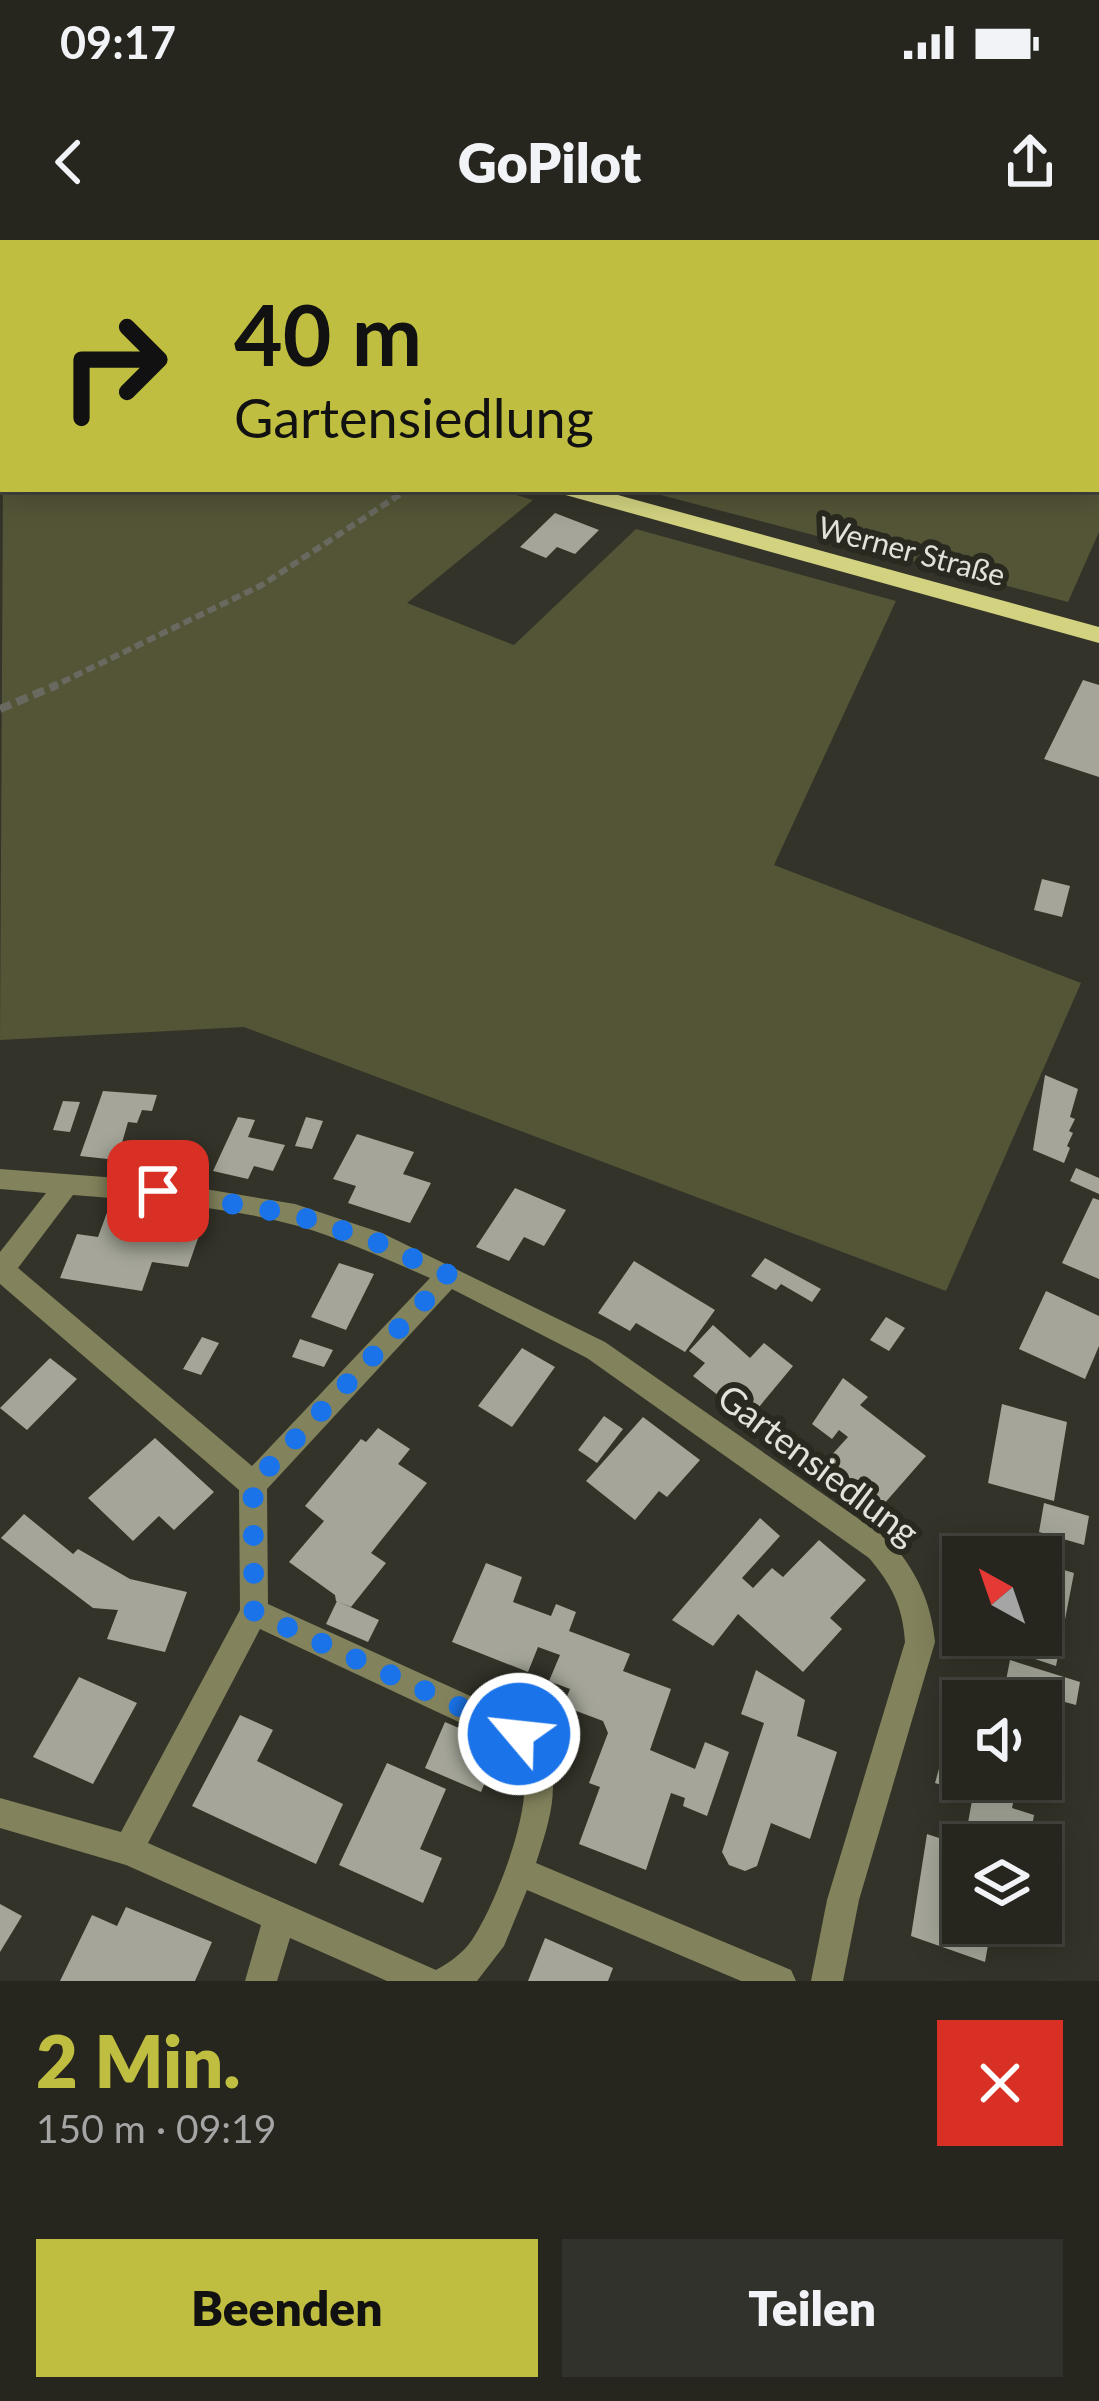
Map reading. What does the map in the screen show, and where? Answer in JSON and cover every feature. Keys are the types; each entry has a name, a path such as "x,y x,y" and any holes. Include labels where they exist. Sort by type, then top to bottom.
{"main road":[{"name":"Werner Straße","path":"580,492 1099,635"}],"street":[{"name":"Gartensiedlung","path":"0,1179 158,1191 296,1215 374,1241 596,1350 879,1550 904,1576 918,1608 920,1642 843,1900 827,1981"},
{"path":"68,1184 1,1271 253,1484"},
{"path":"128,1850 254,1612 253,1484 449,1275"},
{"path":"254,1612 519,1734 536,1751 542,1795 518,1871 479,1958 463,1975 448,1981"},
{"path":"0,1813 128,1850 424,1981"},
{"path":"518,1871 780,1981"},
{"path":"260,1981 280,1916"}],"path":[{"path":"0,709 186,629 270,584 405,492"}],"green space":[{"path":"3,492 506,492 533,500 407,603 514,645 636,529 896,601 774,865 1081,983 946,1291 244,1027 0,1040"},
{"path":"649,492 1099,492 1099,532 1068,602"}],"building":[{"path":"555,513 599,530 575,554 557,547 546,558 520,547"},
{"path":"1083,680 1099,685 1099,777 1044,759"},
{"path":"1042,879 1070,886 1062,917 1034,910"},
{"path":"1045,1075 1078,1089 1064,1163 1033,1150"},
{"path":"103,1091 157,1095 152,1111 142,1110 137,1123 128,1122 117,1160 80,1156"},
{"path":"63,1101 80,1102 70,1132 53,1130"},
{"path":"238,1117 255,1120 248,1137 285,1145 273,1171 254,1166 248,1179 213,1171"},
{"path":"306,1117 323,1121 312,1149 295,1146"},
{"path":"357,1134 414,1152 403,1174 431,1183 410,1223 348,1203 356,1186 333,1179"},
{"path":"1076,1168 1099,1178 1099,1194 1070,1181"},
{"path":"515,1188 566,1210 544,1246 524,1237 509,1261 476,1247"},
{"path":"1093,1198 1099,1200 1099,1279 1062,1263"},
{"path":"108,1210 203,1224 188,1267 152,1262 142,1291 60,1278 77,1234 98,1237"},
{"path":"765,1258 821,1289 812,1302 781,1284 776,1290 751,1276"},
{"path":"634,1261 715,1310 685,1352 636,1323 630,1331 598,1313"},
{"path":"339,1263 374,1274 346,1330 311,1317"},
{"path":"1046,1291 1099,1316 1099,1346 1085,1379 1019,1349"},
{"path":"886,1317 905,1328 889,1351 870,1340"},
{"path":"713,1325 750,1358 764,1343 793,1366 749,1419 693,1376 705,1363 689,1351"},
{"path":"202,1337 219,1343 201,1375 183,1369"},
{"path":"300,1339 333,1350 324,1367 292,1357"},
{"path":"522,1348 555,1367 512,1427 478,1406"},
{"path":"50,1358 77,1379 27,1430 0,1408"},
{"path":"843,1378 868,1397 860,1405 926,1456 876,1513 818,1470 848,1437 839,1430 832,1439 812,1424"},
{"path":"1002,1404 1067,1422 1054,1501 988,1483"},
{"path":"604,1416 623,1429 597,1463 578,1450"},
{"path":"643,1417 700,1460 667,1497 659,1491 635,1520 586,1481"},
{"path":"378,1428 410,1449 398,1464 427,1483 371,1553 386,1563 351,1607 336,1601 335,1595 289,1562 324,1521 305,1506 361,1439 366,1442"},
{"path":"155,1438 214,1492 174,1530 159,1516 133,1541 88,1498"},
{"path":"1044,1503 1089,1516 1084,1545 1039,1532"},
{"path":"24,1514 73,1554 78,1549 130,1579 187,1592 165,1652 107,1639 118,1610 93,1608 1,1538"},
{"path":"760,1518 780,1536 742,1578 753,1588 772,1568 783,1577 819,1540 866,1580 830,1618 842,1629 803,1672 738,1614 713,1646 672,1620"},
{"path":"486,1563 522,1577 513,1602 551,1616 556,1604 576,1612 569,1631 630,1654 623,1671 671,1689 650,1750 695,1769 705,1742 729,1752 707,1816 683,1806 685,1798 671,1793 646,1870 579,1844 600,1787 589,1783 608,1733 603,1721 563,1706 570,1689 549,1681 560,1655 538,1647 528,1672 452,1642"},
{"path":"1062,1569 1074,1573 1062,1635"},
{"path":"337,1601 379,1620 368,1642 326,1624"},
{"path":"1026,1656 1058,1656 1056,1666"},
{"path":"1010,1660 1080,1682 1076,1705 1062,1701 1062,1680 1006,1680"},
{"path":"756,1670 805,1700 797,1736 837,1752 810,1839 771,1823 757,1866 745,1871 729,1865 722,1852 764,1723 741,1714"},
{"path":"79,1677 137,1703 93,1784 33,1757"},
{"path":"240,1715 273,1730 257,1761 343,1804 316,1864 192,1806"},
{"path":"445,1722 489,1741 480,1762 492,1766 481,1792 425,1768"},
{"path":"942,1758 942,1785 935,1783"},
{"path":"387,1763 446,1789 420,1849 442,1858 423,1903 339,1865"},
{"path":"972,1800 1014,1800 1012,1808 1034,1815 1032,1824 968,1824"},
{"path":"927,1834 942,1839 942,1944 988,1944 985,1962 911,1936"},
{"path":"0,1904 22,1916 0,1952"},
{"path":"126,1907 212,1942 195,1981 60,1981 92,1915 117,1926"},
{"path":"545,1938 613,1968 608,1981 528,1981"}],"route":[{"path":"158,1191 296,1215 374,1241 449,1275 253,1484 254,1612 519,1734"}]}
